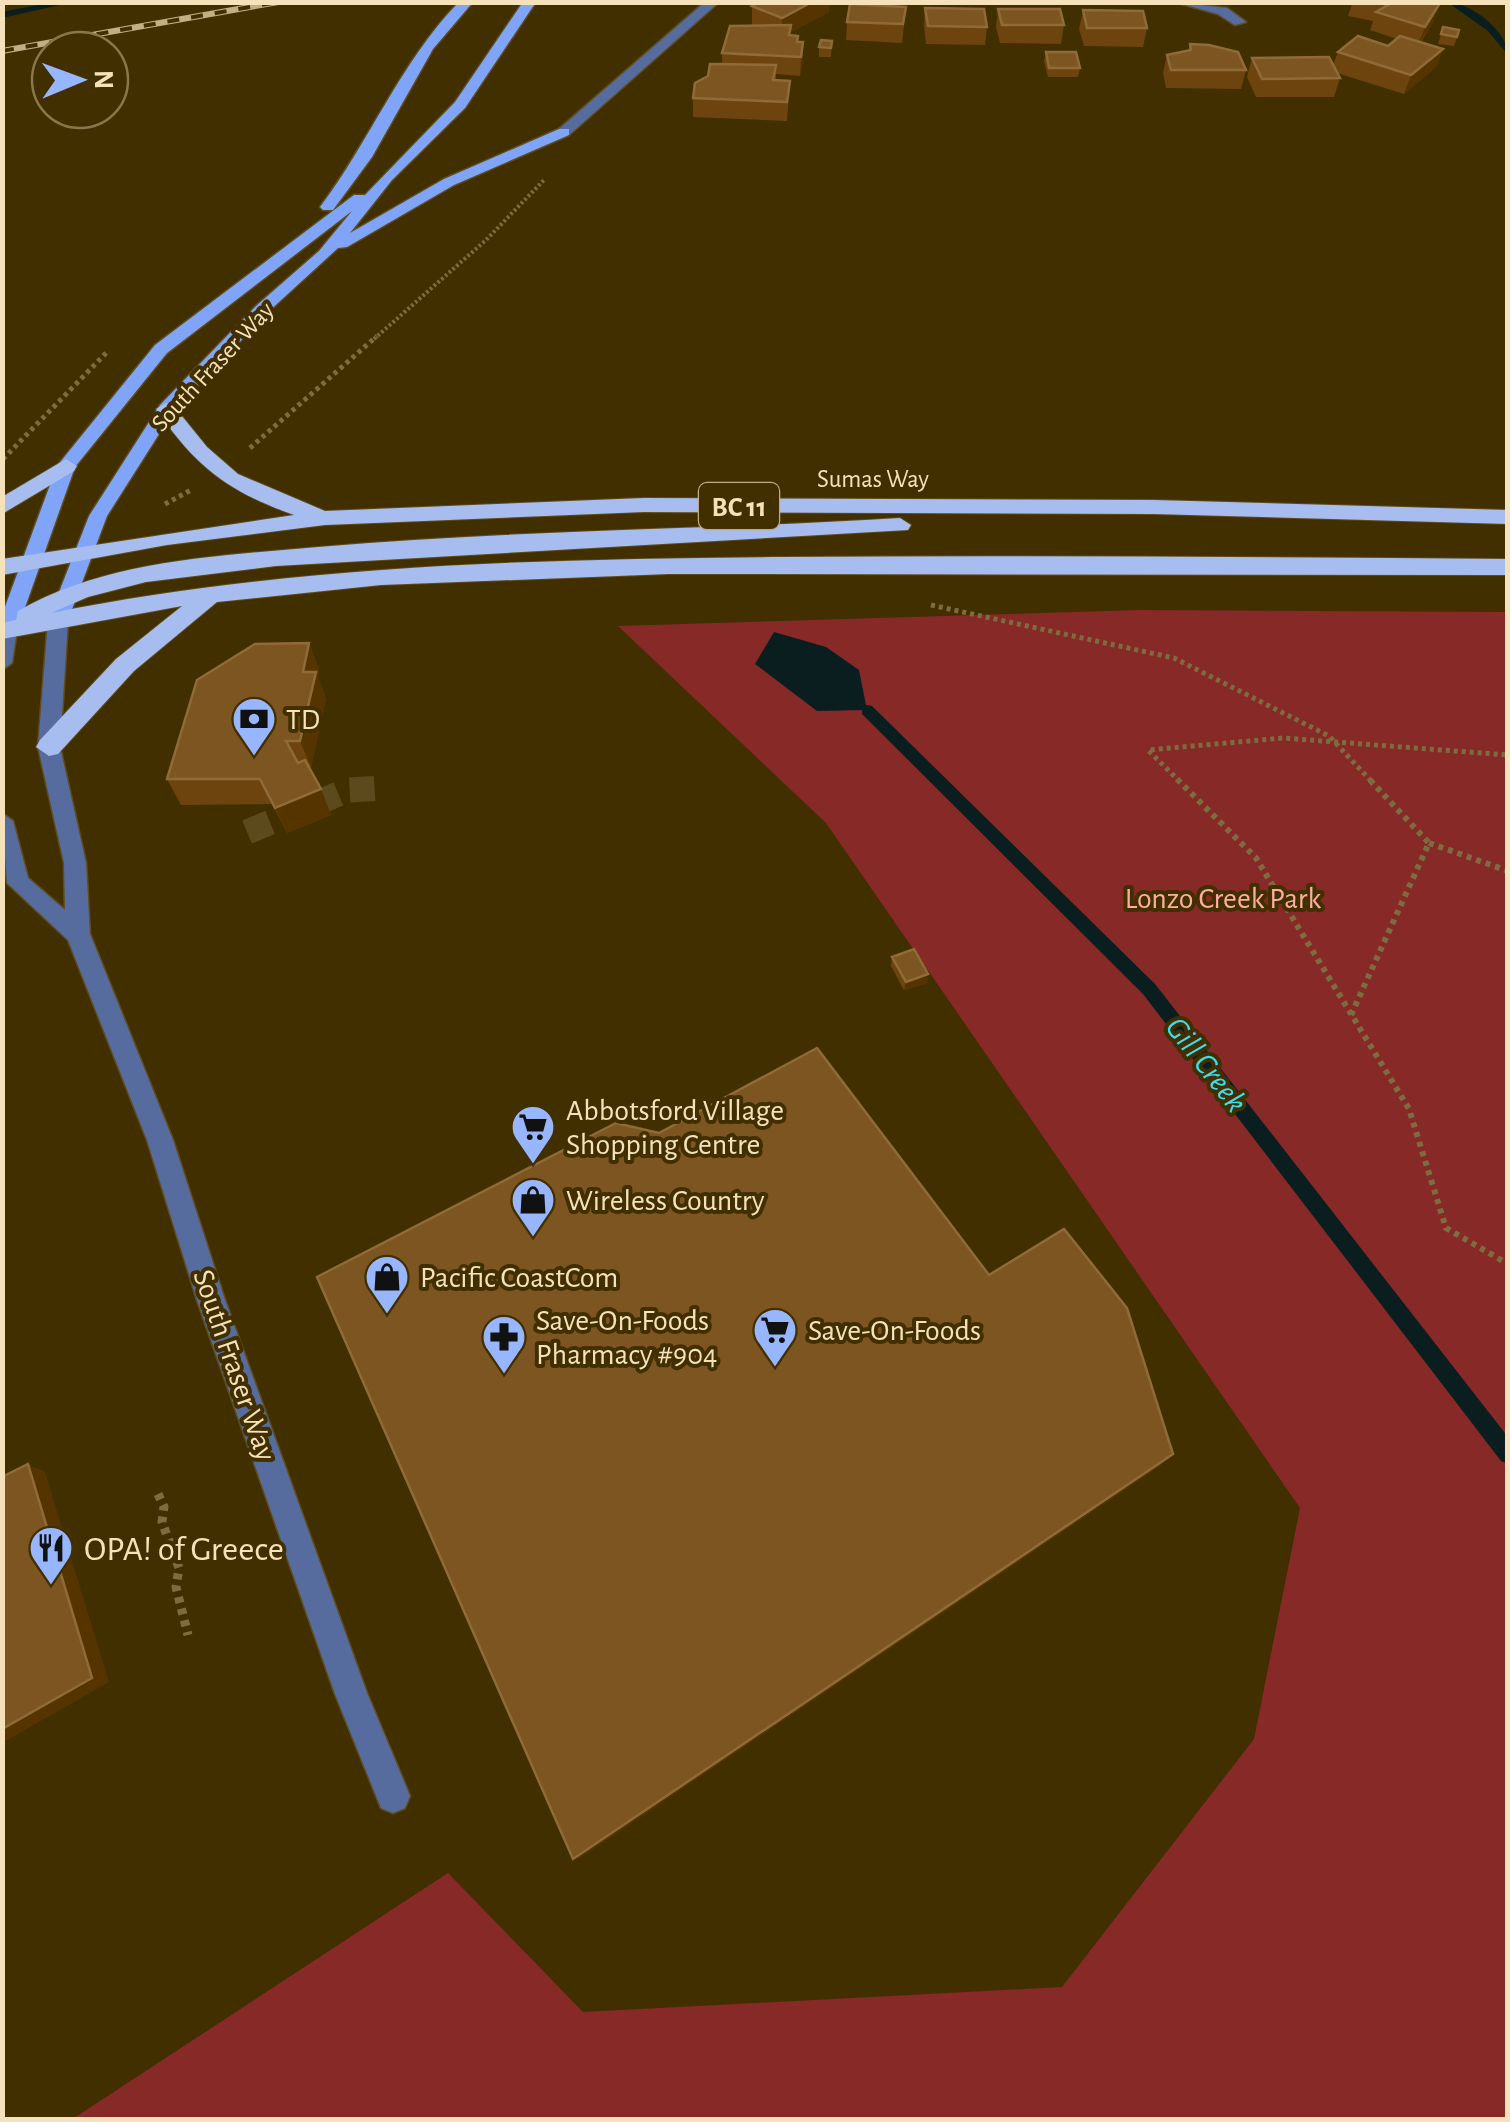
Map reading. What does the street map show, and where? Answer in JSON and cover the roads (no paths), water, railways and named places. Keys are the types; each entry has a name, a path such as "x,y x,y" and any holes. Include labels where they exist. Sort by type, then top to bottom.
{"highway":[{"path":"166,409 198,456 217,474 246,491 325,518"},
{"path":"2,507 66,466"},
{"name":"Sumas Way","path":"2,567 325,518 644,505 1154,507 1508,517"},
{"path":"61,608 194,566 375,548 891,526 1154,507"},
{"name":"BC 11","path":"5,630 61,608 469,572 624,566 1014,562 1508,568"},
{"path":"49,746 125,665 211,596"}],"main road":[{"path":"293,244 360,172 440,26 467,2"},
{"name":"South Fraser Way","path":"61,608 98,516 166,409 262,309 325,254 387,177 460,105 530,2"},
{"path":"325,254 450,182 564,132"},
{"name":"South Fraser Way","path":"5,630 66,466 161,349 293,244 387,177"}],"street":[{"path":"564,132 713,2"},
{"path":"1181,2 1222,11 1240,22"},
{"name":"South Fraser Way","path":"61,608 49,746 75,863 78,934 160,1140 271,1469 351,1694 393,1796"},
{"name":"South Fraser Way","path":"2,664 5,630"},
{"name":"South Fraser Way","path":"2,821 18,883 78,934"}],"water":[{"path":"774,632 826,647 859,670 867,710 817,711 755,664"}],"waterway":[{"path":"2,15 69,2"},
{"path":"1451,2 1491,29 1508,52"},
{"name":"Gill Creek","path":"867,710 1149,989 1508,1454"}],"tunnel":[{"path":"247,832 348,790 382,788"}],"railway":[{"path":"2,51 278,2"}],"place":[{"name":"TD","path":"254,757"},
{"name":"Abbotsford Village Shopping Centre","path":"533,1165"},
{"name":"Wireless Country","path":"533,1238"},
{"name":"Pacific CoastCom","path":"387,1315"},
{"name":"Save-On-Foods","path":"775,1368"},
{"name":"Save-On-Foods Pharmacy #904","path":"504,1375"},
{"name":"OPA! of Greece","path":"51,1586"}],"park label":[{"name":"Lonzo Creek Park","path":"1223,898"}]}
